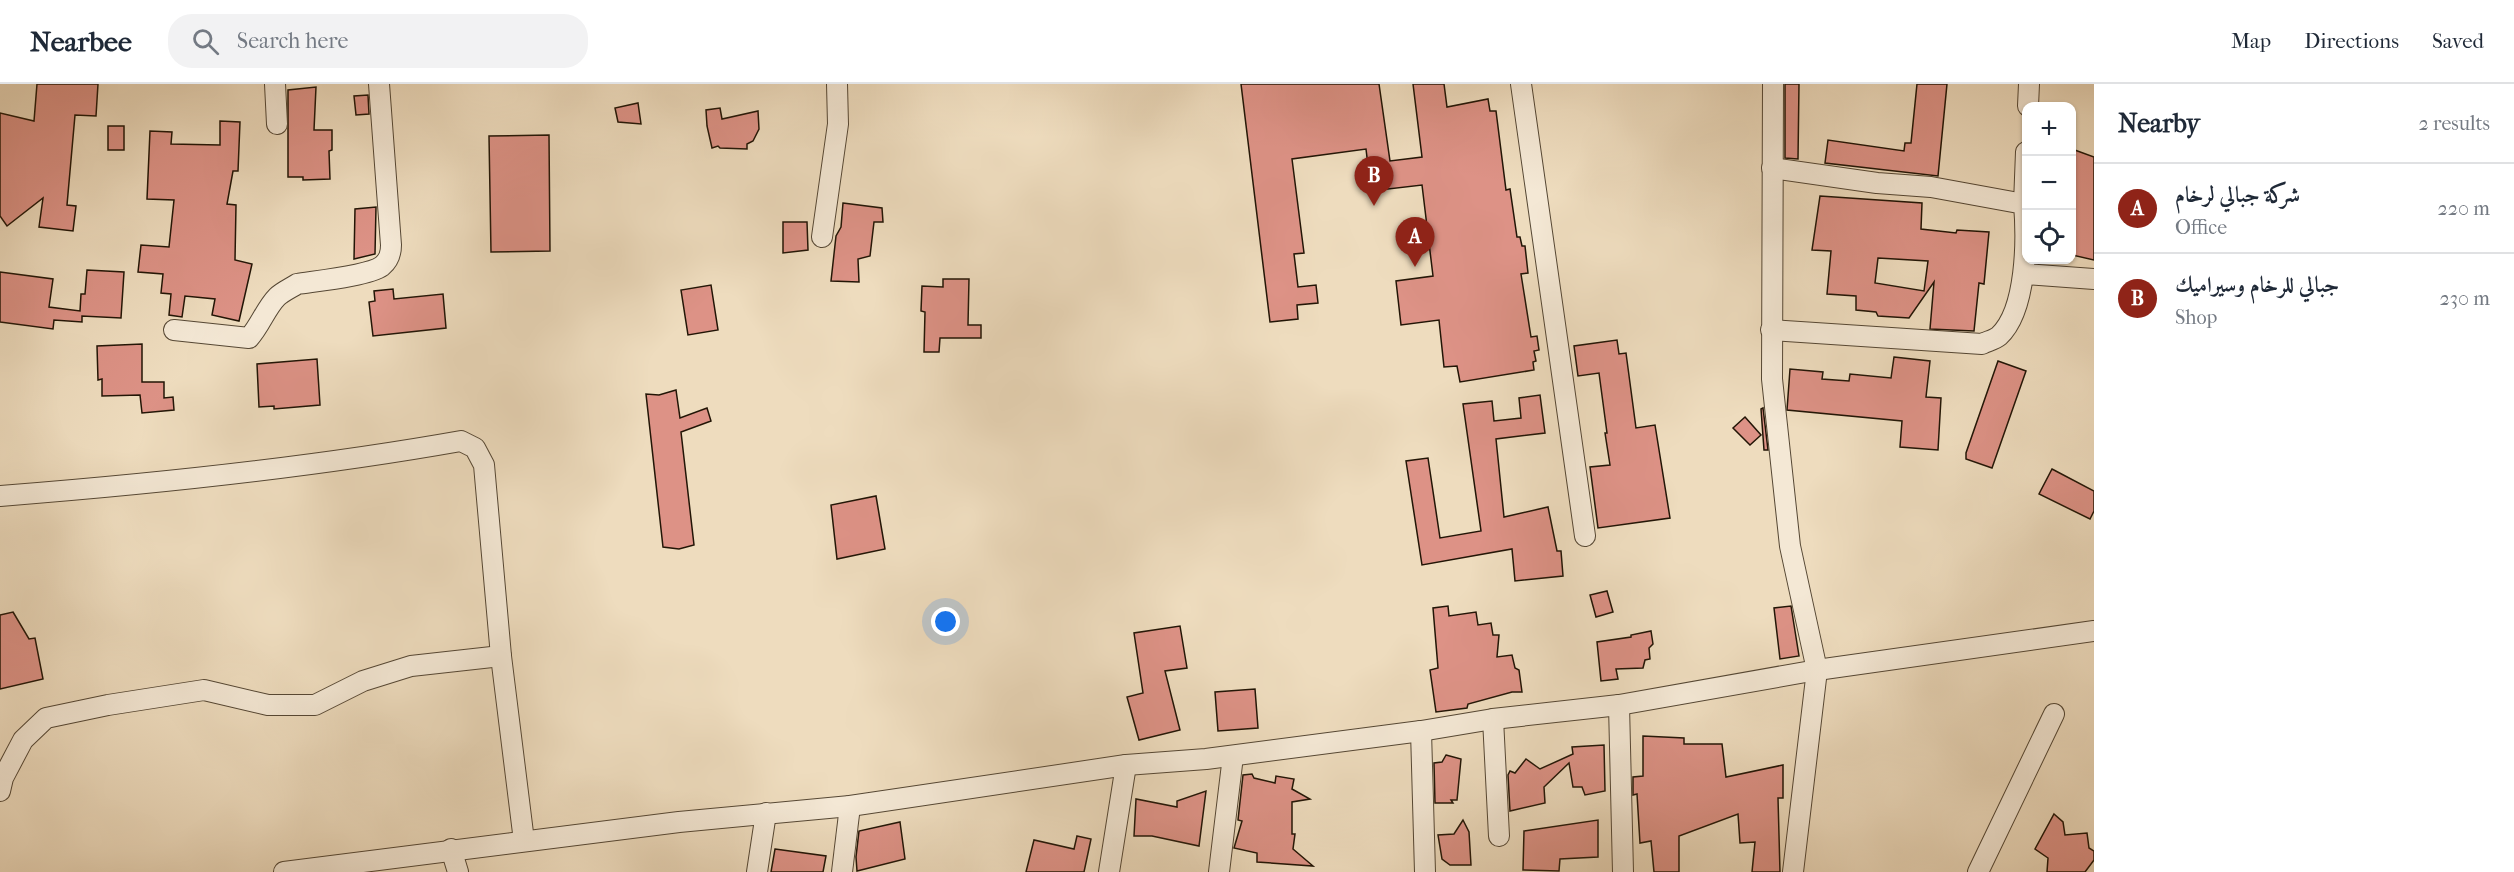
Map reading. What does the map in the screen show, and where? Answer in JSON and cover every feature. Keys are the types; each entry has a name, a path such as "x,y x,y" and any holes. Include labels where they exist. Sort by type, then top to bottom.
{"street":[{"path":"275,84 277,124"},
{"path":"174,330 249,338 258,328 276,298 288,289 297,284 367,272 380,267 387,260 391,253 391,245 380,84"},
{"path":"822,237 837,124 837,84"},
{"path":"1521,84 1585,536"},
{"path":"1773,84 1772,379 1790,546 1817,670 1793,872"},
{"path":"2028,102 2029,84"},
{"path":"1772,168 1930,188 2022,204"},
{"path":"1771,330 1982,344 1996,338 2011,318 2024,274 2024,210"},
{"path":"2024,274 2094,279"},
{"path":"0,496 109,488 364,458 461,441 475,448 484,465 501,656 524,841"},
{"path":"284,872 318,870 451,849 766,813 850,806 1126,765 1233,756 1493,719 1620,705 1817,670 2094,631"},
{"path":"0,791 3,778 23,740 46,718 108,705 204,690 268,705 315,705 363,681 411,666 501,656"},
{"path":"1620,705 1623,872"},
{"path":"1978,872 2054,714"},
{"path":"1493,719 1499,836"},
{"path":"1421,731 1425,872"},
{"path":"1219,872 1233,756"},
{"path":"1108,872 1126,765"},
{"path":"842,872 850,806"},
{"path":"757,872 766,813"},
{"path":"451,849 458,872"}],"building":[{"path":"37,84 98,84 96,116 75,115 67,205 76,206 73,231 39,227 43,198 7,226 0,216 0,113 34,121"},
{"path":"1241,84 1379,84 1390,161 1422,157 1413,84 1444,84 1447,107 1488,99 1490,111 1496,111 1506,190 1510,189 1517,237 1520,237 1522,246 1525,246 1528,273 1521,274 1531,337 1537,336 1539,350 1534,351 1536,361 1533,362 1534,370 1460,382 1457,366 1444,367 1439,320 1401,325 1396,281 1433,276 1422,185 1371,191 1366,149 1292,159 1304,253 1294,254 1298,287 1316,285 1318,303 1297,305 1298,319 1270,322"},
{"path":"1785,84 1799,84 1798,159 1785,158"},
{"path":"1917,84 1947,84 1938,176 1825,163 1828,140 1904,151 1905,143 1911,143"},
{"path":"316,87 314,130 332,130 332,150 329,151 330,179 303,180 303,177 288,177 288,90"},
{"path":"368,95 369,114 356,115 354,96"},
{"path":"638,103 641,124 618,122 615,108"},
{"path":"720,108 722,119 758,111 759,129 753,141 747,144 747,149 718,146 712,148 706,110"},
{"path":"220,121 240,122 238,171 233,171 227,204 236,205 235,260 252,264 239,321 212,315 215,299 185,296 182,317 169,315 171,294 161,293 163,274 138,272 141,245 169,247 174,200 147,199 150,131 172,132 171,144 220,145"},
{"path":"108,126 124,126 124,150 108,150"},
{"path":"549,135 550,251 491,252 489,136"},
{"path":"2076,150 2094,157 2094,260 2076,256"},
{"path":"1820,196 1922,203 1921,229 1956,233 1957,230 1989,232 1984,284 1979,283 1974,331 1930,329 1934,282 1909,318 1878,316 1876,312 1856,310 1856,296 1827,294 1831,251 1812,250","holes":["1878,258 1928,261 1924,291 1875,283"]},
{"path":"843,203 882,208 883,222 874,222 870,256 858,259 859,282 831,281 836,236 841,227"},
{"path":"376,207 375,254 354,259 355,209"},
{"path":"783,222 807,222 808,250 783,253"},
{"path":"87,270 124,272 121,318 82,316 82,322 54,320 53,329 0,322 0,272 53,279 49,307 80,311 81,294 85,294"},
{"path":"943,279 969,279 968,325 981,325 981,338 940,338 939,352 924,352 925,312 921,311 922,286 943,287"},
{"path":"711,285 718,330 688,335 681,290"},
{"path":"393,289 394,299 443,294 446,328 373,336 369,302 375,301 374,291"},
{"path":"1617,340 1619,354 1626,353 1636,428 1655,425 1670,518 1598,528 1590,467 1610,465 1605,433 1607,433 1599,373 1578,376 1574,346"},
{"path":"142,344 142,382 164,382 164,398 173,397 174,410 142,413 140,395 102,396 102,379 98,380 97,346"},
{"path":"1894,357 1930,361 1926,397 1941,398 1938,450 1900,447 1902,421 1787,410 1790,369 1823,372 1822,379 1849,381 1850,374 1891,378"},
{"path":"317,359 320,405 274,409 274,406 259,407 257,364"},
{"path":"1998,361 2026,371 1992,468 1966,459 1966,453"},
{"path":"676,390 680,418 707,408 711,421 681,432 694,545 679,549 663,547 646,394 659,395"},
{"path":"1540,395 1545,433 1496,439 1504,517 1548,507 1557,551 1561,551 1563,576 1515,581 1512,549 1422,565 1406,461 1428,458 1440,538 1481,531 1463,404 1492,401 1494,421 1521,418 1519,398"},
{"path":"1763,408 1768,450 1764,450 1761,409"},
{"path":"1745,417 1761,435 1750,445 1733,428"},
{"path":"2052,469 2094,491 2094,511 2090,519 2039,494"},
{"path":"876,496 885,549 837,559 831,505"},
{"path":"1607,591 1613,612 1596,617 1590,595"},
{"path":"1448,606 1449,616 1476,612 1478,625 1491,623 1493,635 1499,635 1497,657 1512,655 1515,668 1519,670 1522,692 1512,692 1468,704 1467,708 1436,712 1430,670 1438,668 1433,608"},
{"path":"1791,606 1799,656 1780,659 1774,608"},
{"path":"13,612 29,639 35,638 43,679 0,689 0,615"},
{"path":"1180,626 1187,668 1165,671 1180,730 1139,740 1127,697 1143,693 1134,633"},
{"path":"1651,631 1653,644 1649,648 1650,659 1645,660 1643,668 1616,669 1618,679 1601,681 1597,642 1631,637 1631,635"},
{"path":"1255,689 1258,728 1218,731 1215,692"},
{"path":"1643,736 1684,738 1684,744 1722,744 1726,777 1783,765 1783,798 1778,798 1780,872 1752,872 1755,842 1740,843 1738,814 1679,836 1679,872 1654,872 1651,841 1640,843 1637,794 1633,795 1633,777 1643,776"},
{"path":"1604,745 1605,791 1585,795 1582,787 1573,787 1569,763 1544,787 1545,803 1510,811 1508,775 1510,771 1515,773 1526,759 1540,769 1573,754 1572,747"},
{"path":"1446,755 1461,759 1457,800 1451,800 1453,803 1435,803 1434,763 1442,762"},
{"path":"1252,774 1254,778 1275,783 1276,776 1294,779 1292,789 1310,799 1292,802 1292,834 1295,834 1293,849 1313,866 1257,862 1257,853 1234,848 1242,821 1238,820 1243,775"},
{"path":"1206,791 1199,846 1152,836 1134,836 1136,799 1177,807 1177,801"},
{"path":"2054,814 2063,822 2065,835 2087,833 2089,848 2094,851 2094,860 2085,872 2047,872 2048,858 2035,849"},
{"path":"1463,820 1469,832 1471,865 1450,865 1442,859 1438,835 1454,834"},
{"path":"1598,820 1598,857 1560,859 1559,871 1523,870 1524,831"},
{"path":"900,822 905,859 857,871 859,831"},
{"path":"1077,836 1091,839 1084,872 1026,872 1034,840 1074,849"},
{"path":"775,849 826,856 823,872 771,872"}],"place":[{"name":"جبالي للرخام وسيراميك","path":"1374,206"},
{"name":"شركة جبالي لرخام","path":"1415,267"}]}
